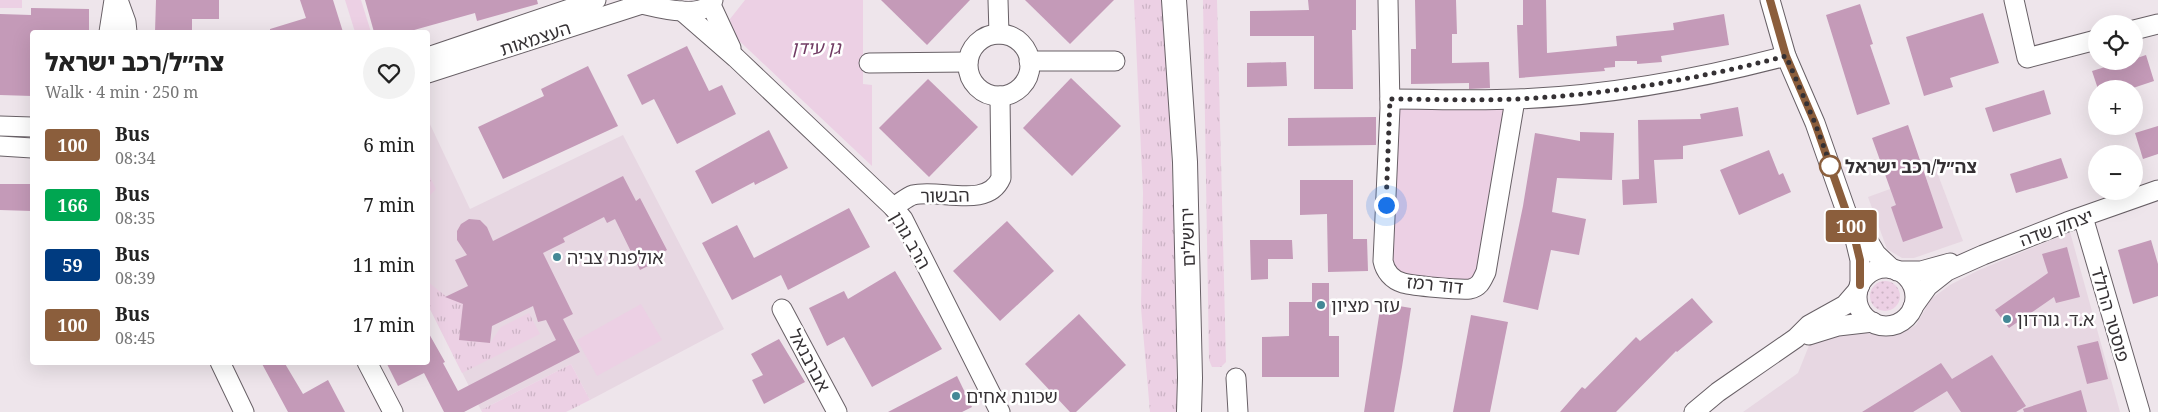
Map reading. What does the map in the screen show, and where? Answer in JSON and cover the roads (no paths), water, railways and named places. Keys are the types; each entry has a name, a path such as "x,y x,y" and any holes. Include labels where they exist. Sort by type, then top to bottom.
{"main road":[{"name":"ירושלים","path":"1174,0 1184,162 1191,405"},
{"name":"ירושלים","path":"1180,84 1184,0"}],"street":[{"path":"109,30 116,0"},
{"path":"116,0 126,22 127,30"},
{"name":"העצמאות","path":"430,56 596,0"},
{"path":"998,0 999,34"},
{"name":"דוד רמז","path":"1388,0 1390,99 1383,261 1388,274 1402,283 1471,288 1481,283 1486,272 1515,100"},
{"path":"1770,0 1786,56 1815,123 1843,200 1860,260 1859,309 1865,317 1873,322 1882,325 1892,325 1908,315 1913,307 1914,289 1910,281 1876,254 1843,200"},
{"path":"2014,0 2027,58 2088,42"},
{"path":"641,2 682,11 697,11 712,2"},
{"name":"העצמאות","path":"430,72 641,2"},
{"name":"הרב גורן","path":"712,2 736,58"},
{"name":"הרב גורן","path":"682,11 736,58 893,207 903,219 1000,412"},
{"path":"2143,28 2158,24"},
{"path":"999,34 1016,40 1024,46 1029,61 1028,74 1024,83 1008,95 1000,96 988,94 979,89 972,81 968,71 971,50 987,36 999,34"},
{"path":"1390,99 1515,100 1581,94 1657,84 1734,70 1786,56"},
{"path":"1029,61 1114,60"},
{"path":"868,63 968,62"},
{"name":"הבשור","path":"893,207 914,195 982,195 998,183 1001,178 1000,96"},
{"path":"0,126 30,127"},
{"path":"0,146 30,148"},
{"name":"יצחק שדה","path":"1913,307 1919,296 1935,280 1947,272 1983,255 2158,190"},
{"name":"פוסטר הרולד","path":"2083,217 2140,412"},
{"name":"יצחק שדה","path":"1894,270 1921,271 1983,255"},
{"path":"1694,412 1718,392 1796,338 1808,325 1845,305 1868,274 1877,269 1894,270"},
{"name":"אברבנאל","path":"782,309 837,412"},
{"path":"1796,338 1838,326 1873,322"},
{"path":"221,365 244,412"},
{"path":"369,365 393,412"},
{"path":"1236,378 1238,412"}],"place":[{"name":"צה״ל/רכב ישראל","path":"1830,166"},
{"name":"אולפנת צביה","path":"557,257"},
{"name":"עזר מציון","path":"1321,305"},
{"name":"א.ד. גורדון","path":"2007,319"},
{"name":"שכונת אחים","path":"956,396"}],"park label":[{"name":"גן עידן","path":"816,47"}]}
